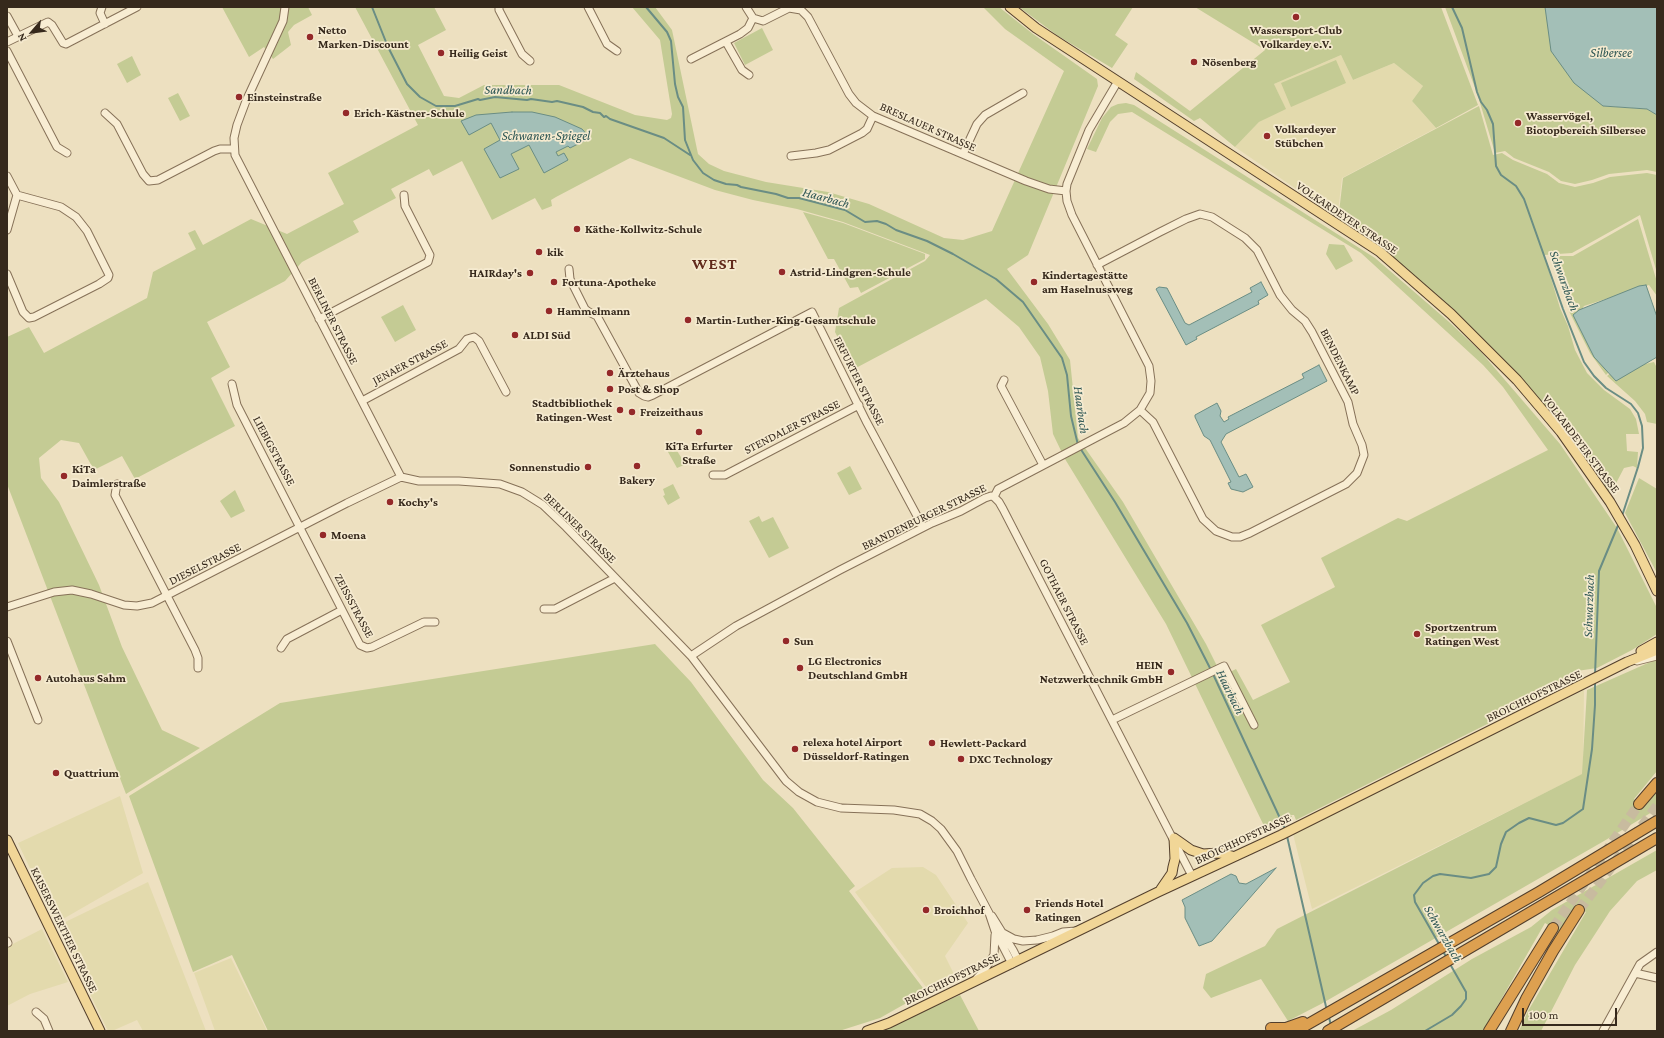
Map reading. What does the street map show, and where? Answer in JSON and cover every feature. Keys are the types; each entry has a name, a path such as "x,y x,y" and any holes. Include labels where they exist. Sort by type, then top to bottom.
{"highway":[{"path":"1639,804 1657,783"},
{"path":"1271,1028 1286,1028 1305,1022 1336,1008 1538,892 1657,821"},
{"path":"1328,1031 1657,838"},
{"path":"1511,1031 1533,986 1579,910"},
{"path":"1489,1031 1553,928"},
{"path":"1495,1031 1507,1003"},
{"path":"1296,1031 1317,1017"}],"main road":[{"name":"VOLKARDEYER STRASSE","path":"1010,7 1036,28 1380,252 1451,314 1517,380 1556,426 1598,483 1622,522 1657,586"},
{"name":"VOLKARDEYER STRASSE","path":"1649,573 1657,591"},
{"name":"BROICHHOFSTRASSE","path":"1627,662 1657,642"},
{"name":"BROICHHOFSTRASSE","path":"867,1031 889,1023 1232,856 1281,835 1627,662 1657,650"},
{"path":"1174,838 1191,850 1199,853 1220,853 1232,856"},
{"path":"1158,892 1166,884 1172,873 1175,859 1174,838"},
{"name":"KAISERSWERTHER STRASSE","path":"7,840 100,1031"}],"street":[{"path":"102,7 100,13 105,24"},
{"path":"7,42 48,22 52,25 63,44 66,44 137,7"},
{"name":"BERLINER STRASSE","path":"285,7 283,21 246,101 237,125 234,148 238,162 401,477 419,481 459,481 500,484 518,490 543,505 691,656 786,781 794,788 817,802 841,808 905,811 920,814 941,828 957,851 989,913 995,931 1015,962"},
{"path":"499,7 499,10 522,54 530,61"},
{"path":"588,7 607,44 617,52"},
{"path":"691,59 726,42 748,28 754,18 746,7"},
{"name":"BRESLAUER STRASSE","path":"754,18 763,21 789,8 802,8 849,94 856,103 873,116 1026,181 1049,189 1066,191"},
{"path":"7,16 18,36"},
{"path":"726,42 742,70 749,75"},
{"path":"7,51 57,147 67,153"},
{"name":"BRANDENBURGER STRASSE","path":"691,656 718,637 773,605 923,527 961,511 985,498 991,496 994,497 998,489 1124,423 1140,410 1146,402 1151,387 1149,366 1072,215 1067,201 1066,191 1067,184 1089,130 1118,81"},
{"path":"963,154 977,124 985,115 1023,94"},
{"path":"104,113 117,124 143,174 149,181 158,180 214,151 234,148"},
{"path":"791,156 816,154 836,146 867,129 873,116"},
{"path":"7,176 17,195 7,230"},
{"path":"7,274 23,312 29,318 34,317 99,284 108,278 109,275 87,231 76,217 61,207 17,195"},
{"path":"319,319 428,262 430,255 405,206 404,195"},
{"name":"BENDENKAMP","path":"1097,265 1160,232 1200,214 1212,217 1245,238 1257,250 1280,295 1292,310 1305,321 1312,332 1348,402 1353,424 1362,445 1364,455 1357,473 1346,484 1250,533 1240,537 1232,537 1216,531 1203,519 1153,422 1140,410"},
{"name":"ERFURTER STRASSE","path":"569,269 570,279 585,309 598,316 639,393 648,397 812,312 923,527"},
{"name":"JENAER STRASSE","path":"362,401 459,349 467,339 474,337 479,340 506,392"},
{"path":"1004,380 1001,386 1043,465"},
{"name":"LIEBIGSTRASSE","path":"232,384 237,404 301,527"},
{"name":"STENDALER STRASSE","path":"713,475 725,475 859,405"},
{"name":"DIESELSTRASSE","path":"7,608 54,592 65,590 78,591 118,604 130,606 146,605 168,596 401,477"},
{"path":"117,484 116,495 198,658 198,668"},
{"name":"GOTHAER STRASSE","path":"994,497 1001,505 1174,838 1192,876"},
{"name":"ZEISSSTRASSE","path":"301,527 360,645 367,648 424,622 434,622"},
{"path":"544,609 555,609 615,578"},
{"path":"281,648 286,639 342,610"},
{"path":"7,640 38,720"},
{"path":"1627,662 1657,656"},
{"path":"1112,720 1224,666 1254,726"},
{"name":"BERLINER STRASSE","path":"989,913 994,918 1003,933 1015,962"},
{"path":"971,983 991,962 996,943 995,931"},
{"path":"1003,933 1014,939 1023,941 1037,940 1063,932 1076,931"},
{"path":"1603,1031 1640,964 1657,952"},
{"path":"1635,973 1657,978"},
{"path":"36,1012 44,1019 49,1031"}],"shaded area":[{"path":"1341,55 1353,80 1394,63 1423,86 1412,101 1436,128 1342,178 1337,220 1305,195 1235,147 1259,122 1285,108 1274,84"},
{"path":"1584,690 1583,774 1312,909 1293,834"},
{"path":"120,796 143,873 56,923 18,843"},
{"path":"923,867 936,875 968,923 945,956 956,978 929,991 855,892 892,868"},
{"path":"148,882 206,1031 143,1031 137,1020 112,1031 108,1031 57,926"},
{"path":"42,929 68,982 30,994 7,1006 7,947"},
{"path":"231,958 266,1031 215,1031 194,973"}],"green space":[{"path":"222,7 308,7 312,15 294,25 288,32 291,45 273,59 264,47 249,57"},
{"path":"355,7 434,7 446,30 418,45 444,96 459,98 484,85 559,85 635,115 667,120 671,118 672,114 660,40 632,7 655,7 672,30 698,154 709,164 724,171 766,182 828,192 869,204 944,238 963,240 992,231 1064,71 1005,29 983,7 999,7 1033,34 1097,79 1098,86 1028,255 1007,269 1048,324 1070,360 1078,438 1123,502 1206,644 1222,676 1236,669 1253,700 1290,682 1261,625 1335,587 1321,558 1398,518 1407,521 1548,450 1503,387 1483,365 1361,253 1132,112 1118,114 1110,122 1096,152 1087,149 1102,118 1111,107 1118,104 1126,103 1134,105 1375,258 1448,321 1480,351 1560,444 1617,528 1657,608 1657,634 1632,650 1597,668 1577,671 1558,682 1551,692 1296,820 1294,815 1291,815 1293,819 1279,827 1266,830 1166,624 1065,459 1053,434 1048,391 1040,357 1019,327 986,299 854,369 835,332 839,308 925,261 930,255 843,222 797,209 715,190 630,158 551,200 552,206 542,210 535,198 492,220 462,161 433,176 429,169 391,189 396,198 353,221 359,232 302,262 285,281 207,322 230,367 211,378 235,426 135,479 122,456 94,470 79,443 61,440 39,458 41,478 59,502 99,585 122,647 162,730 200,748 126,794 7,484 7,337 29,327 44,353 147,298 153,272 196,249 188,233 195,230 203,245 251,219 287,234 344,204 328,173 418,125"},
{"path":"1019,7 1133,7 1115,35 1128,44 1112,68 1058,36"},
{"path":"1195,7 1441,7 1478,105 1436,128 1412,101 1423,86 1394,63 1353,80 1341,55 1274,84 1286,109 1259,122 1235,147 1200,118 1194,121 1134,79 1136,72 1190,111 1265,50"},
{"path":"1445,7 1545,7 1546,13 1603,106 1647,109 1657,115 1657,172 1647,170 1609,174 1575,184 1561,181 1549,172 1514,158 1505,151 1495,153 1478,96"},
{"path":"762,28 773,50 745,65 734,43"},
{"path":"132,56 141,75 127,83 117,64"},
{"path":"1336,60 1346,83 1291,107 1281,83"},
{"path":"178,93 190,116 180,121 168,98"},
{"path":"1479,106 1493,155 1502,153 1513,160 1547,174 1559,183 1575,187 1610,177 1647,173 1657,175 1657,273 1640,215 1572,253 1544,255 1560,308 1568,326 1575,350 1587,373 1604,390 1630,409 1636,419 1639,434 1626,434 1627,451 1638,452 1637,468 1633,466 1624,468 1612,491 1606,490 1522,381 1488,344 1401,265 1338,221 1343,178"},
{"path":"803,212 843,223 925,254 925,259 861,293 858,287 850,288 834,259 828,259"},
{"path":"1638,219 1657,282 1657,296 1649,285 1584,306 1579,315 1610,371 1606,375 1590,353 1569,311 1554,256 1573,256"},
{"path":"1329,244 1344,245 1353,261 1336,270 1326,254"},
{"path":"403,305 416,330 395,342 381,317"},
{"path":"1654,362 1657,368 1657,424 1647,422 1645,414 1635,401 1607,376 1613,371"},
{"path":"674,446 684,462 684,465 677,468 668,452 668,449"},
{"path":"850,466 862,489 849,495 837,473"},
{"path":"1639,478 1657,489 1657,573 1625,513"},
{"path":"673,484 680,498 668,505 663,496 665,495 663,489"},
{"path":"235,490 245,511 231,518 220,501"},
{"path":"759,516 762,522 773,517 789,548 769,558 749,521"},
{"path":"655,644 691,682 763,780 793,808 855,886 849,891 926,992 880,1018 839,1031 268,1031 232,955 193,972 129,796 280,703"},
{"path":"1657,659 1657,771 1634,799 1643,808 1657,792 1657,809 1321,1004 1288,1021 1261,979 1211,998 1203,988 1206,974 1265,946 1277,929 1582,774 1587,690"},
{"path":"1657,850 1657,870 1637,881 1610,911 1575,965 1541,1031 1519,1031 1528,1011 1586,912 1576,907 1560,932 1545,923 1483,1031 1352,1031 1391,1010 1472,959 1531,927 1552,910"},
{"path":"960,995 979,1031 878,1031 884,1029"}],"water":[{"name":"Silbersee","path":"1545,7 1657,7 1657,115 1647,109 1603,106 1574,83 1551,51"},
{"name":"Schwanen-Spiegel","path":"532,112 555,117 582,129 590,138 570,148 568,146 556,152 558,156 564,153 568,160 544,173 529,145 511,154 519,169 500,178 484,149 500,140 491,123 469,135 461,121 476,115"},
{"path":"1261,282 1268,295 1258,301 1259,304 1196,337 1197,339 1186,345 1156,289 1159,287 1167,288 1185,323 1189,325 1252,292 1250,288"},
{"path":"1646,285 1657,317 1657,357 1616,381 1594,357 1573,315 1579,310 1639,286"},
{"path":"1319,365 1327,381 1226,434 1221,442 1239,477 1246,474 1253,487 1243,492 1231,489 1228,483 1231,482 1210,440 1204,436 1195,415 1217,403 1221,411 1220,416 1224,422 1229,419 1228,417 1304,378 1302,374"},
{"path":"1276,868 1212,941 1199,946 1185,918 1185,907 1182,900 1231,874 1236,876 1239,883 1246,884"}],"waterway":[{"name":"Sandbach","path":"372,7 388,47 407,84 420,97 436,106 455,106 478,99 480,100 495,97 552,102 557,101 583,107 593,112 600,113 604,117 606,116 610,119 664,138 690,155"},
{"name":"Haarbach","path":"646,7 667,32 671,41 675,84 678,97 683,107 685,140 693,160 703,173 714,180 726,184 737,185 788,198 799,198 845,210 865,222 877,221 886,224 896,230 927,241 996,279 1023,302 1062,358 1067,375 1071,416 1078,445"},
{"name":"Schwarzbach","path":"1452,7 1462,28 1477,92 1493,124 1496,166 1501,175 1516,186 1524,199 1563,309 1584,362 1594,376 1606,388 1631,404 1638,413 1642,426 1643,448 1622,516"},
{"name":"Haarbach","path":"1080,448 1115,502 1187,623 1211,670"},
{"name":"Schwarzbach","path":"1595,675 1599,571 1619,523"},
{"name":"Haarbach","path":"1213,674 1285,829"},
{"name":"Schwarzbach","path":"1439,944 1415,902 1414,895 1423,883 1433,876 1440,874 1471,878 1489,874 1496,867 1501,844 1506,832 1519,823 1529,818 1556,825 1563,823 1583,809 1592,749 1595,681"},
{"name":"Haarbach","path":"1287,836 1327,1011"},
{"name":"Schwarzbach","path":"1442,950 1447,958"},
{"name":"Schwarzbach","path":"1425,1031 1452,1015 1466,999 1466,992 1450,964"},
{"name":"Haarbach","path":"1329,1017 1331,1026"}],"tunnel":[{"path":"1553,928 1639,804"},
{"path":"1579,910 1657,806"}],"place":[{"name":"Wassersport-Club Volkardey e.V.","path":"1296,17"},
{"name":"Netto Marken-Discount","path":"310,37"},
{"name":"Heilig Geist","path":"441,53"},
{"name":"Nösenberg","path":"1194,62"},
{"name":"Einsteinstraße","path":"239,97"},
{"name":"Erich-Kästner-Schule","path":"346,113"},
{"name":"Wasservögel, Biotopbereich Silbersee","path":"1518,123"},
{"name":"Volkardeyer Stübchen","path":"1267,136"},
{"name":"Käthe-Kollwitz-Schule","path":"577,229"},
{"name":"kik","path":"539,252"},
{"name":"Astrid-Lindgren-Schule","path":"782,272"},
{"name":"HAIRday's","path":"530,273"},
{"name":"Fortuna-Apotheke","path":"554,282"},
{"name":"Kindertagestätte am Haselnussweg","path":"1034,282"},
{"name":"Hammelmann","path":"549,311"},
{"name":"Martin-Luther-King-Gesamtschule","path":"688,320"},
{"name":"ALDI Süd","path":"515,335"},
{"name":"Ärztehaus","path":"610,373"},
{"name":"Post & Shop","path":"610,389"},
{"name":"Stadtbibliothek Ratingen-West","path":"620,410"},
{"name":"Freizeithaus","path":"632,412"},
{"name":"KiTa Erfurter Straße","path":"699,432"},
{"name":"Bakery","path":"637,466"},
{"name":"Sonnenstudio","path":"588,467"},
{"name":"KiTa Daimlerstraße","path":"64,476"},
{"name":"Kochy's","path":"390,502"},
{"name":"Moena","path":"323,535"},
{"name":"Sportzentrum Ratingen West","path":"1417,634"},
{"name":"Sun","path":"786,641"},
{"name":"LG Electronics Deutschland GmbH","path":"800,668"},
{"name":"HEIN Netzwerktechnik GmbH","path":"1171,672"},
{"name":"Autohaus Sahm","path":"38,678"},
{"name":"Hewlett-Packard","path":"932,743"},
{"name":"relexa hotel Airport Düsseldorf-Ratingen","path":"795,749"},
{"name":"DXC Technology","path":"961,759"},
{"name":"Quattrium","path":"56,773"},
{"name":"Broichhof","path":"926,910"},
{"name":"Friends Hotel Ratingen","path":"1027,910"}],"district":[{"name":"WEST","path":"715,264"}]}
